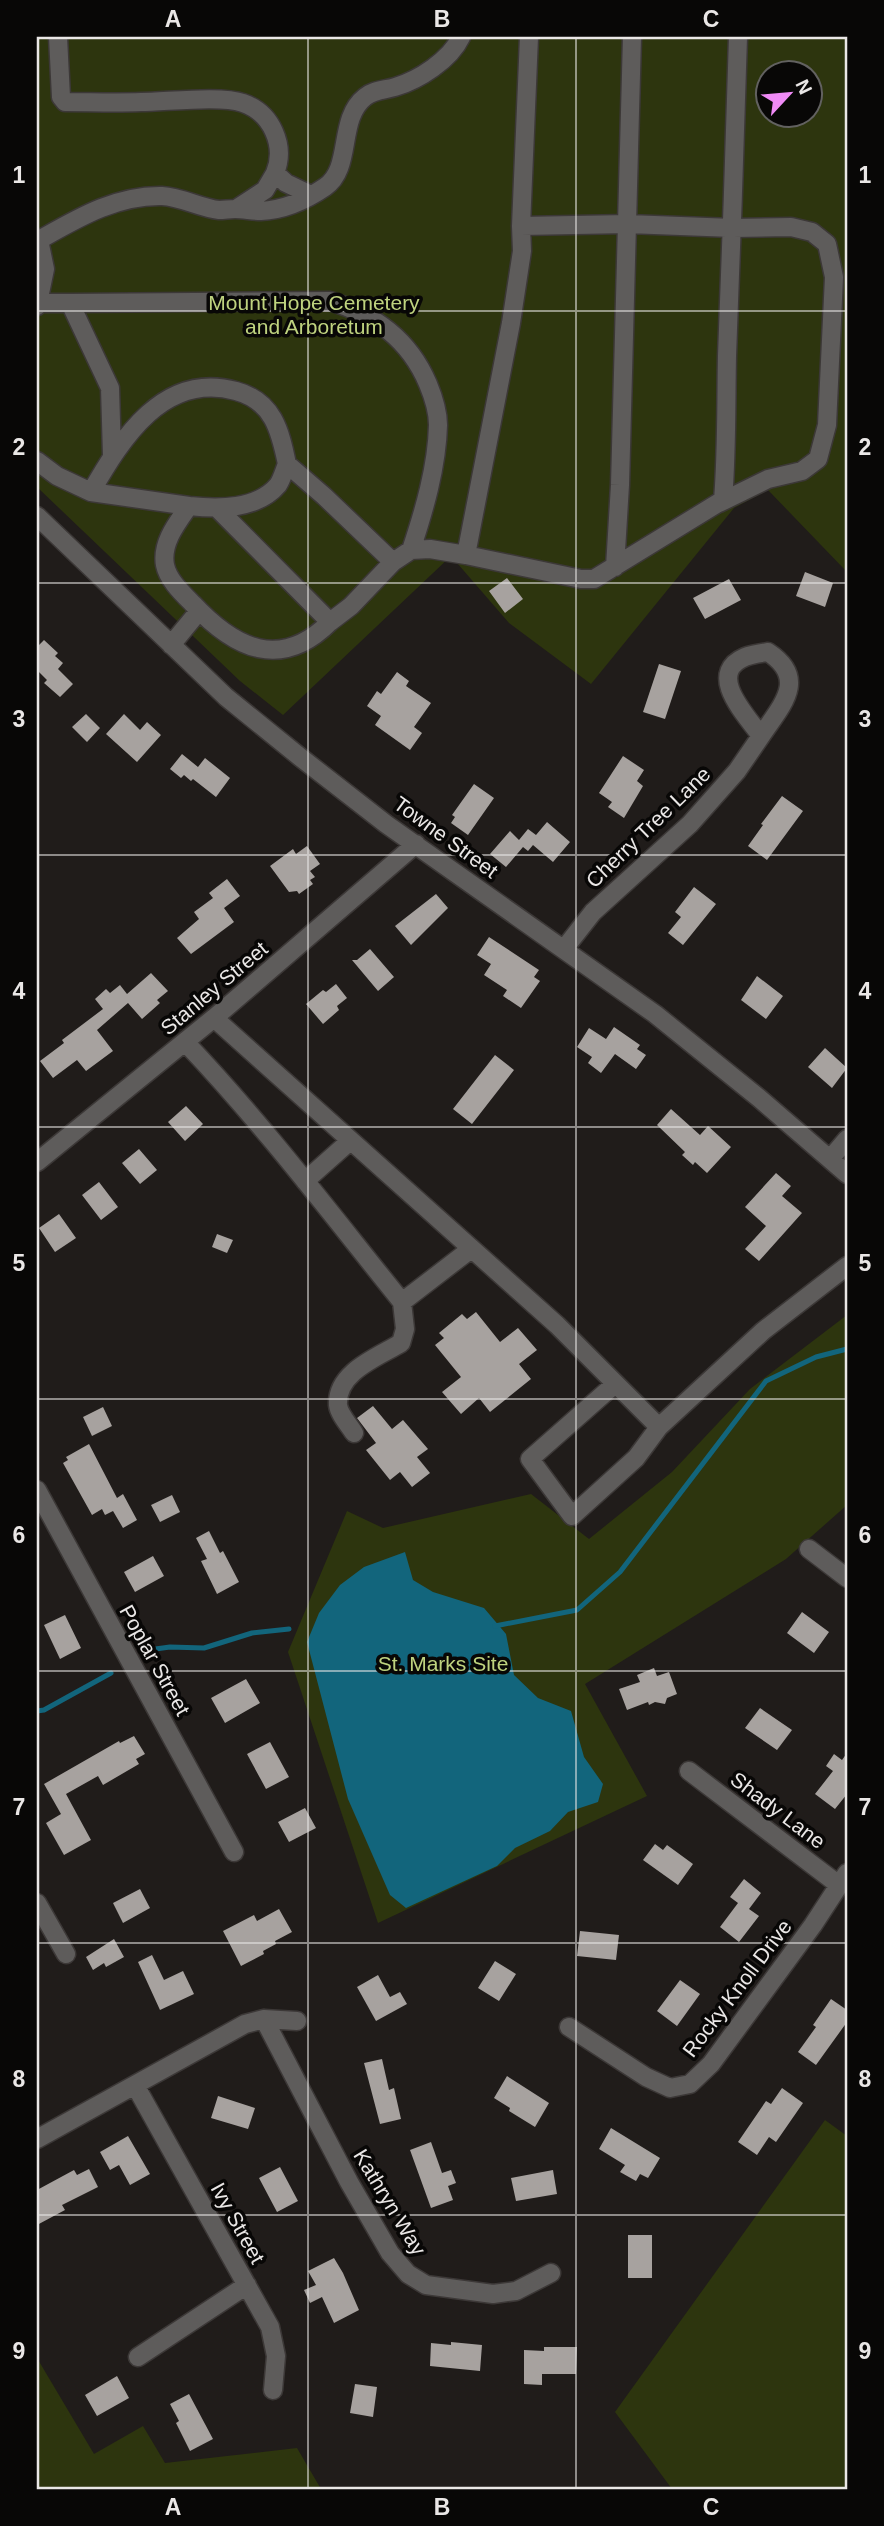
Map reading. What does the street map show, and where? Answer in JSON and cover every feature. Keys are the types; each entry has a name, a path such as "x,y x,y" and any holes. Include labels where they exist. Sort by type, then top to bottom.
{"street":[{"path":"58,37 61,97 65,102 213,100 243,103 261,114 273,128 278,141 280,161 265,190 236,209"},
{"path":"411,550 425,510 438,424 433,396 417,361 393,333 352,308 330,301 37,305 45,269 38,240 109,204 138,198 172,197 218,210 259,211 280,209 311,195 328,185 335,176 354,111 365,97 379,90 406,84 422,75 457,45 461,37"},
{"path":"466,555 511,323 522,251 529,37"},
{"path":"615,567 620,485 632,37"},
{"path":"719,503 723,500 725,479 738,37"},
{"path":"275,173 286,183 311,195"},
{"path":"189,506 176,525 166,548 165,563 169,575 199,611 237,641 282,651 298,647 316,636 351,606 393,562 411,550 429,549 581,579 594,579 719,503 768,480 802,471 818,459 827,425 834,276 827,244 813,232 791,227 628,224 521,226"},
{"path":"70,303 110,388 112,455"},
{"path":"37,461 57,476 91,492 218,509 250,502 268,494 279,483 287,464 281,438 263,403 250,395 203,386 180,393 158,406 135,426 112,455 91,492"},
{"path":"287,464 393,562"},
{"path":"218,509 330,622"},
{"name":"Towne Street","path":"37,516 226,697 300,757 416,844 655,1014 847,1174"},
{"path":"171,645 199,611"},
{"name":"Cherry Tree Lane","path":"564,949 593,912 690,824 737,771 761,736 788,696 789,674 779,659 768,652 744,657 731,668 728,687 761,736"},
{"name":"Stanley Street","path":"37,1162 214,1018 416,844"},
{"path":"214,1018 556,1325 659,1427"},
{"path":"185,1042 223,1081 402,1302 405,1329 401,1343 350,1374 340,1387 338,1407 354,1433"},
{"path":"830,1159 847,1139"},
{"path":"305,1181 350,1141"},
{"path":"402,1302 471,1249"},
{"path":"615,1384 530,1459 572,1516 636,1458 659,1427 763,1331 847,1266"},
{"name":"Poplar Street","path":"37,1490 233,1852"},
{"path":"809,1549 847,1578"},
{"name":"Shady Lane","path":"689,1771 843,1879"},
{"name":"Rocky Knoll Drive","path":"569,2027 646,2077 670,2088 690,2084 711,2064 813,1925 843,1879"},
{"path":"37,1903 66,1954"},
{"path":"37,2139 245,2024 264,2019 297,2021"},
{"name":"Kathryn Way","path":"264,2019 356,2194 390,2253 408,2274 426,2285 493,2294 516,2291 551,2273"},
{"name":"Ivy Street","path":"135,2085 270,2327 276,2356 274,2390"},
{"path":"138,2357 247,2285"}],"green space":[{"name":"Mount Hope Cemetery and Arboretum","path":"37,37 847,37 847,572 768,490 734,508 591,684 509,623 451,556 283,715 240,681 37,487"},
{"name":"St. Marks Site","path":"847,1315 847,1505 786,1559 585,1684 647,1796 378,1923 288,1652 347,1511 383,1528 531,1494 589,1539 672,1472 750,1389"},
{"path":"825,2120 847,2136 847,2489 672,2489 615,2412"},
{"path":"37,2358 94,2454 143,2426 165,2463 297,2448 321,2489 37,2489"}],"water":[{"path":"405,1552 413,1580 433,1592 484,1608 506,1634 514,1675 538,1698 571,1711 584,1757 603,1784 598,1802 568,1812 550,1831 515,1848 497,1866 406,1908 390,1895 348,1799 307,1642 319,1613 340,1585 364,1567"}],"building":[{"path":"805,572 833,583 825,607 796,596"},
{"path":"507,578 523,599 505,613 489,591"},
{"path":"729,579 741,600 705,619 693,598"},
{"path":"44,640 58,653 55,656 63,663 58,669 73,684 60,697 44,683 47,680 37,670 37,647"},
{"path":"659,664 681,671 665,719 643,712"},
{"path":"397,672 409,681 406,686 431,703 414,727 422,733 410,750 375,725 381,716 367,706 377,691 381,694"},
{"path":"86,714 100,728 87,742 72,727"},
{"path":"124,714 140,730 147,722 161,735 137,762 106,734"},
{"path":"182,754 198,767 205,758 230,778 216,797 193,779 191,781 184,775 181,778 170,769"},
{"path":"623,756 644,770 637,781 643,786 624,818 608,807 612,802 599,793"},
{"path":"474,784 494,798 468,835 451,823 455,817 452,815"},
{"path":"782,796 803,811 767,860 748,846"},
{"path":"547,822 570,842 553,862 533,845 528,851 523,847 506,867 490,854 510,831 519,840 528,829 536,835"},
{"path":"307,846 320,864 310,871 315,877 310,880 313,884 299,894 297,891 289,892 270,866 293,849 296,854"},
{"path":"227,879 240,896 224,908 234,922 191,954 177,938 199,919 194,912 213,898 209,893"},
{"path":"694,887 716,904 683,945 668,933 681,917 675,912"},
{"path":"436,894 448,908 411,945 395,926"},
{"path":"489,937 539,970 534,977 540,981 521,1008 503,996 507,990 484,975 491,964 477,955"},
{"path":"370,949 394,977 378,991 352,960 357,960"},
{"path":"151,973 168,991 157,1000 160,1003 142,1019 128,1003 97,1030 113,1051 86,1071 77,1060 53,1078 40,1061 64,1043 62,1040 103,1009 95,999 106,989 110,993 120,985 127,994"},
{"path":"757,976 783,996 766,1019 741,1000"},
{"path":"336,984 347,998 337,1006 339,1010 323,1024 306,1004 323,990 326,992"},
{"path":"614,1027 640,1045 637,1049 646,1055 636,1069 615,1054 601,1073 588,1063 592,1057 577,1047 589,1028 606,1039"},
{"path":"825,1048 847,1068 832,1088 808,1067"},
{"path":"495,1055 514,1070 472,1124 453,1109"},
{"path":"186,1106 203,1124 185,1141 168,1122"},
{"path":"671,1109 700,1135 708,1126 731,1147 707,1173 682,1155 685,1152 657,1125"},
{"path":"139,1149 157,1170 140,1184 122,1163"},
{"path":"776,1173 791,1186 782,1196 802,1213 759,1261 745,1249 766,1226 745,1207"},
{"path":"99,1182 118,1207 101,1220 82,1195"},
{"path":"59,1214 76,1238 55,1252 39,1228"},
{"path":"217,1234 233,1240 227,1253 212,1247"},
{"path":"476,1312 500,1342 518,1328 537,1350 519,1364 531,1379 490,1412 479,1398 461,1414 442,1392 461,1377 435,1345 444,1338 439,1333 462,1314 467,1319"},
{"path":"373,1406 392,1429 403,1420 428,1449 417,1457 430,1473 412,1487 400,1472 390,1480 366,1450 376,1443 357,1418"},
{"path":"103,1407 112,1426 92,1436 83,1417"},
{"path":"89,1444 117,1498 123,1494 137,1520 123,1528 113,1511 105,1515 102,1509 92,1515 63,1463 68,1460 66,1457"},
{"path":"172,1495 180,1512 160,1522 151,1505"},
{"path":"209,1531 239,1582 217,1594 201,1561 207,1559 196,1538"},
{"path":"153,1556 164,1576 135,1592 124,1572"},
{"path":"802,1612 829,1632 814,1653 787,1633"},
{"path":"65,1615 81,1648 60,1659 44,1625"},
{"path":"654,1668 657,1676 669,1672 677,1694 667,1698 665,1704 655,1702 649,1705 648,1702 627,1710 619,1689 640,1682 637,1675"},
{"path":"246,1679 260,1703 225,1723 211,1698"},
{"path":"760,1708 792,1730 777,1750 745,1728"},
{"path":"134,1736 145,1754 136,1759 139,1764 103,1785 98,1776 66,1794 91,1840 64,1855 46,1823 61,1814 44,1784 119,1741 120,1743"},
{"path":"270,1742 289,1777 266,1789 247,1754"},
{"path":"847,1753 847,1794 835,1809 815,1794 833,1771 826,1766 834,1754 842,1760"},
{"path":"305,1808 316,1828 289,1842 278,1822"},
{"path":"655,1844 663,1850 667,1845 693,1864 678,1885 643,1860"},
{"path":"744,1879 761,1893 749,1909 759,1916 739,1942 720,1927 738,1903 730,1897"},
{"path":"140,1889 150,1908 123,1923 113,1903"},
{"path":"279,1909 292,1932 275,1941 276,1944 263,1951 264,1954 241,1966 223,1931 254,1915 257,1921"},
{"path":"580,1931 619,1935 616,1960 577,1956"},
{"path":"114,1939 124,1957 106,1967 104,1963 93,1970 86,1957"},
{"path":"152,1955 164,1980 183,1971 194,1994 160,2010 138,1962"},
{"path":"495,1961 516,1974 499,2001 478,1988"},
{"path":"378,1975 390,1997 400,1992 407,2004 376,2021 357,1987"},
{"path":"680,1980 700,1994 677,2026 657,2011"},
{"path":"831,1999 847,2010 847,2022 816,2065 798,2052"},
{"path":"382,2059 389,2090 394,2088 401,2119 380,2124 364,2063"},
{"path":"507,2076 549,2103 535,2127 494,2098"},
{"path":"782,2088 803,2103 776,2142 769,2137 757,2155 738,2142 766,2101 771,2104"},
{"path":"218,2096 255,2108 248,2129 211,2118"},
{"path":"611,2128 660,2158 648,2178 640,2174 636,2181 620,2172 625,2165 599,2149"},
{"path":"128,2136 150,2174 130,2185 119,2165 110,2170 100,2152"},
{"path":"431,2142 442,2173 451,2170 456,2183 448,2186 453,2200 431,2208 410,2150"},
{"path":"280,2167 298,2201 277,2212 259,2178"},
{"path":"89,2169 98,2187 62,2205 65,2210 37,2225 37,2190 74,2170 77,2175"},
{"path":"553,2170 557,2194 516,2201 511,2178"},
{"path":"628,2235 652,2235 652,2278 628,2278"},
{"path":"334,2258 359,2310 334,2323 322,2297 310,2303 304,2290 316,2285 308,2271"},
{"path":"451,2342 482,2345 480,2371 430,2366 431,2343 451,2345"},
{"path":"544,2347 577,2347 576,2374 542,2374 542,2385 524,2384 524,2350 544,2351"},
{"path":"117,2376 129,2398 97,2416 85,2395"},
{"path":"355,2384 377,2387 373,2417 350,2413"},
{"path":"189,2394 213,2439 190,2451 170,2404"}],"waterway":[{"path":"495,1626 577,1610 620,1572 766,1381 816,1357 847,1349"},
{"path":"148,1650 170,1647 204,1648 252,1633 289,1629"},
{"path":"37,1711 44,1710 111,1673"}]}
